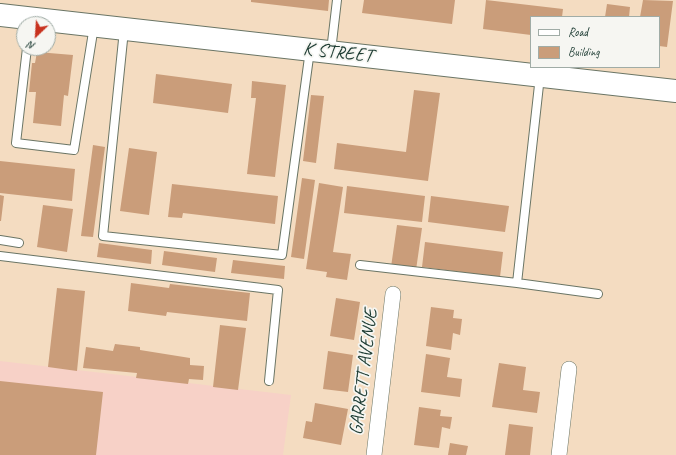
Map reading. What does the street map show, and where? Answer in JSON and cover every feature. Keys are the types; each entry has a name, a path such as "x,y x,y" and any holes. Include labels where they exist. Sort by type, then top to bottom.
{"street":[{"name":"K STREET","path":"0,15 16,18"},
{"name":"K STREET","path":"56,23 125,29 676,91"},
{"name":"GARRETT AVENUE","path":"374,455 393,294"},
{"path":"559,455 568,369"}],"lane":[{"path":"331,52 337,0"},
{"path":"26,56 16,143 74,150 94,26"},
{"path":"125,29 103,236 282,255 310,50"},
{"path":"517,283 540,76"},
{"path":"0,240 19,243"},
{"path":"0,256 278,290 269,381"},
{"path":"360,266 517,283 598,294"}],"shaded area":[{"path":"0,361 291,395 283,455 0,455"}],"building":[{"path":"251,0 329,0 328,11 251,2"},
{"path":"364,0 455,0 452,24 362,13"},
{"path":"486,0 563,9 562,16 530,16 530,35 483,29"},
{"path":"643,0 673,1 667,47 660,46 660,16 640,16"},
{"path":"607,4 630,7 629,16 605,16"},
{"path":"56,54 73,55 68,96 64,95 61,126 33,123 36,92 29,92 32,63 35,63 36,56 56,56"},
{"path":"156,74 232,84 228,113 153,103"},
{"path":"252,81 286,85 275,177 247,174 256,98 251,98"},
{"path":"414,90 440,93 428,181 334,169 337,143 406,152"},
{"path":"311,95 324,96 316,163 303,161"},
{"path":"93,145 105,147 93,237 81,236"},
{"path":"129,148 157,152 149,215 120,211"},
{"path":"0,161 75,169 72,201 0,193"},
{"path":"302,178 315,180 304,259 291,257"},
{"path":"319,183 343,187 333,252 351,254 347,280 326,277 327,272 306,269"},
{"path":"172,184 278,196 275,224 183,213 182,218 168,217"},
{"path":"347,186 425,196 422,222 344,213"},
{"path":"0,195 4,196 1,221 0,221"},
{"path":"431,196 509,206 505,232 428,222"},
{"path":"43,205 73,209 67,252 37,247"},
{"path":"397,225 422,228 416,270 391,267"},
{"path":"425,242 503,252 500,277 422,267"},
{"path":"99,243 152,250 151,264 97,257"},
{"path":"164,251 217,258 215,272 162,265"},
{"path":"233,260 285,266 284,279 231,273"},
{"path":"131,283 169,288 170,284 250,293 247,321 167,312 166,316 128,311"},
{"path":"57,288 85,291 77,371 48,367"},
{"path":"336,298 360,302 354,340 330,336"},
{"path":"431,307 454,310 453,318 462,319 460,335 453,333 451,350 426,346"},
{"path":"220,325 246,328 238,390 213,387"},
{"path":"115,344 140,347 140,350 190,358 190,365 204,366 203,380 189,379 188,384 136,378 137,373 83,368 86,347 113,351"},
{"path":"328,351 353,355 348,392 323,389"},
{"path":"426,354 450,358 447,377 462,379 460,397 421,392"},
{"path":"499,363 526,367 523,390 540,392 537,413 492,407"},
{"path":"0,381 103,392 96,455 0,455"},
{"path":"315,403 348,409 341,445 303,438 306,421 312,422"},
{"path":"419,407 441,410 440,416 452,417 450,429 442,427 439,448 414,445"},
{"path":"509,424 533,427 530,455 505,455"},
{"path":"450,443 468,446 466,455 448,455"}]}
